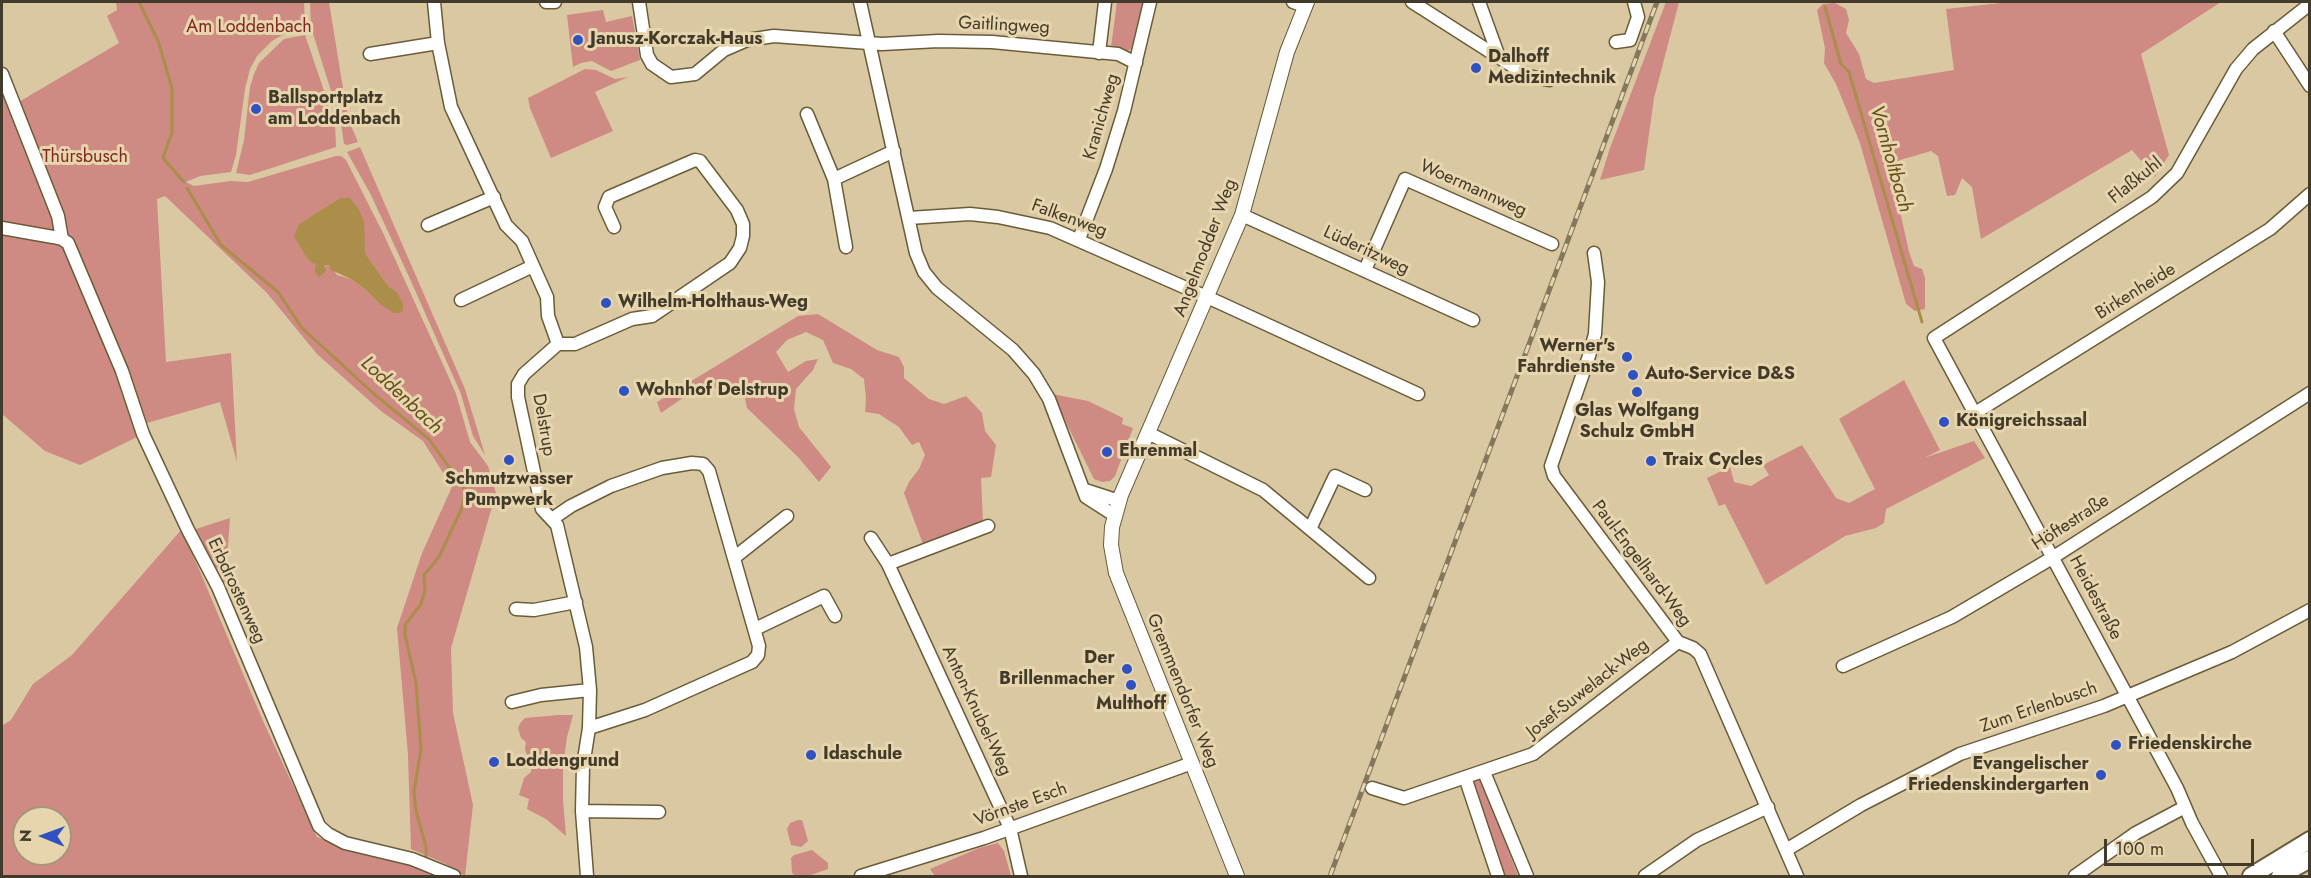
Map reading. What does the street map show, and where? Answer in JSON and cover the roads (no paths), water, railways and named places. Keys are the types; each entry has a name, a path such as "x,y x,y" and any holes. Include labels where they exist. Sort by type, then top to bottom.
{"main road":[{"path":"2251,876 2310,840"},
{"path":"2280,876 2310,859"}],"street":[{"path":"434,2 438,43 449,101 506,225 522,241 547,297 548,316 558,344 575,344 632,319 652,316 730,263 740,248 743,236 743,224 737,210 700,161 695,160 609,196 605,207 614,227"},
{"path":"546,2 555,2"},
{"name":"Gaitlingweg","path":"639,2 647,55 652,64 671,77 694,74 724,50 747,40 774,36 867,43 992,42 1118,54 1136,63"},
{"path":"860,2 867,43 916,253 924,272 937,288 1013,350 1034,375 1049,399 1086,497 1114,514"},
{"name":"Kranichweg","path":"1099,52 1105,2"},
{"name":"Kranichweg","path":"1079,239 1106,169 1136,63 1150,2"},
{"path":"1412,2 1528,76 1549,80"},
{"path":"1479,2 1498,57"},
{"path":"1616,42 1630,40 1638,17 1634,2"},
{"name":"Angelmodder Weg","path":"1119,501 1242,215 1302,3"},
{"name":"Flaßkuhl","path":"1934,338 2152,196 2177,173 2236,69 2253,49 2310,4"},
{"path":"2274,31 2310,86"},
{"path":"370,54 438,43"},
{"name":"Erbdrostenweg","path":"2,74 58,216 58,238 68,243 122,371 143,434 188,530 218,587 315,818 323,830 335,839 412,859 454,876"},
{"path":"807,114 834,179 846,247"},
{"path":"834,179 894,151"},
{"name":"Woermannweg","path":"1365,270 1405,179 1552,244"},
{"name":"Birkenheide","path":"1976,413 2270,229 2310,194"},
{"path":"428,225 494,197"},
{"name":"Falkenweg","path":"909,218 942,214 998,217 1050,228 1079,239 1418,394"},
{"name":"Lüderitzweg","path":"1242,215 1473,320"},
{"path":"2,228 58,238"},
{"name":"Paul-Engelhard-Weg","path":"1594,253 1598,282 1595,334 1551,466 1554,476 1678,642 1693,648 1700,654 1797,876"},
{"path":"461,300 532,266"},
{"name":"Heidestraße","path":"1934,338 2221,876"},
{"name":"Delstrup","path":"558,344 524,374 518,384 518,397 542,509 557,525 586,647 591,690 589,728 583,766 582,811 587,876"},
{"name":"Höftestraße","path":"1843,666 1952,617 2052,558 2310,393"},
{"path":"1148,434 1263,490 1369,578"},
{"path":"552,519 571,506 611,486 662,468 692,463 703,464 709,471 759,646 758,655 752,662 645,710 589,728"},
{"path":"1310,529 1335,476 1365,490"},
{"path":"1085,490 1119,501"},
{"name":"Gremmendorfer Weg","path":"1119,501 1114,514 1111,545 1116,573 1237,876"},
{"path":"735,557 788,516"},
{"path":"888,564 988,526"},
{"name":"Anton-Knubel-Weg","path":"871,538 888,564 1010,828 1021,876"},
{"path":"755,629 824,596 835,616"},
{"path":"516,609 534,610 576,602"},
{"name":"Zum Erlenbusch","path":"1786,850 1861,805 1960,754 2127,696 2232,652 2310,610"},
{"name":"Josef-Suwelack-Weg","path":"1372,788 1404,798 1533,754 1678,642"},
{"path":"512,702 541,694 591,690"},
{"name":"Vörnste Esch","path":"861,876 1010,828 1192,763"},
{"path":"1484,772 1527,876"},
{"path":"1465,777 1498,876"},
{"path":"1645,876 1697,840 1768,807"},
{"path":"2075,876 2136,833 2185,807"},
{"path":"582,811 659,812"}],"waterway":[{"name":"Loddenbach","path":"139,2 158,41 172,88 172,132 163,158 184,182"},
{"name":"Vornholtbach","path":"1825,7 1841,64 1849,72 1922,322"},
{"name":"Loddenbach","path":"187,188 221,245 278,292 302,328 373,393 429,439 466,491 461,510 439,557 424,575 425,590 421,604 405,625 405,635 416,683 421,749 414,792 416,811 426,847 426,860"}],"railway":[{"path":"1330,876 1657,2"}],"place":[{"name":"Janusz-Korczak-Haus","path":"578,40"},
{"name":"Dalhoff Medizintechnik","path":"1476,68"},
{"name":"Ballsportplatz am Loddenbach","path":"256,109"},
{"name":"Wilhelm-Holthaus-Weg","path":"606,303"},
{"name":"Werner's Fahrdienste","path":"1627,357"},
{"name":"Auto-Service D&S","path":"1633,375"},
{"name":"Wohnhof Delstrup","path":"624,391"},
{"name":"Glas Wolfgang Schulz GmbH","path":"1637,392"},
{"name":"Königreichssaal","path":"1944,422"},
{"name":"Ehrenmal","path":"1107,452"},
{"name":"Schmutzwasser Pumpwerk","path":"509,460"},
{"name":"Traix Cycles","path":"1651,461"},
{"name":"Der Brillenmacher","path":"1127,669"},
{"name":"Multhoff","path":"1131,685"},
{"name":"Friedenskirche","path":"2116,745"},
{"name":"Idaschule","path":"811,755"},
{"name":"Loddengrund","path":"494,762"},
{"name":"Evangelischer Friedenskindergarten","path":"2101,775"}],"park label":[{"name":"Am Loddenbach","path":"249,28"},
{"name":"Thürsbusch","path":"85,158"}]}
